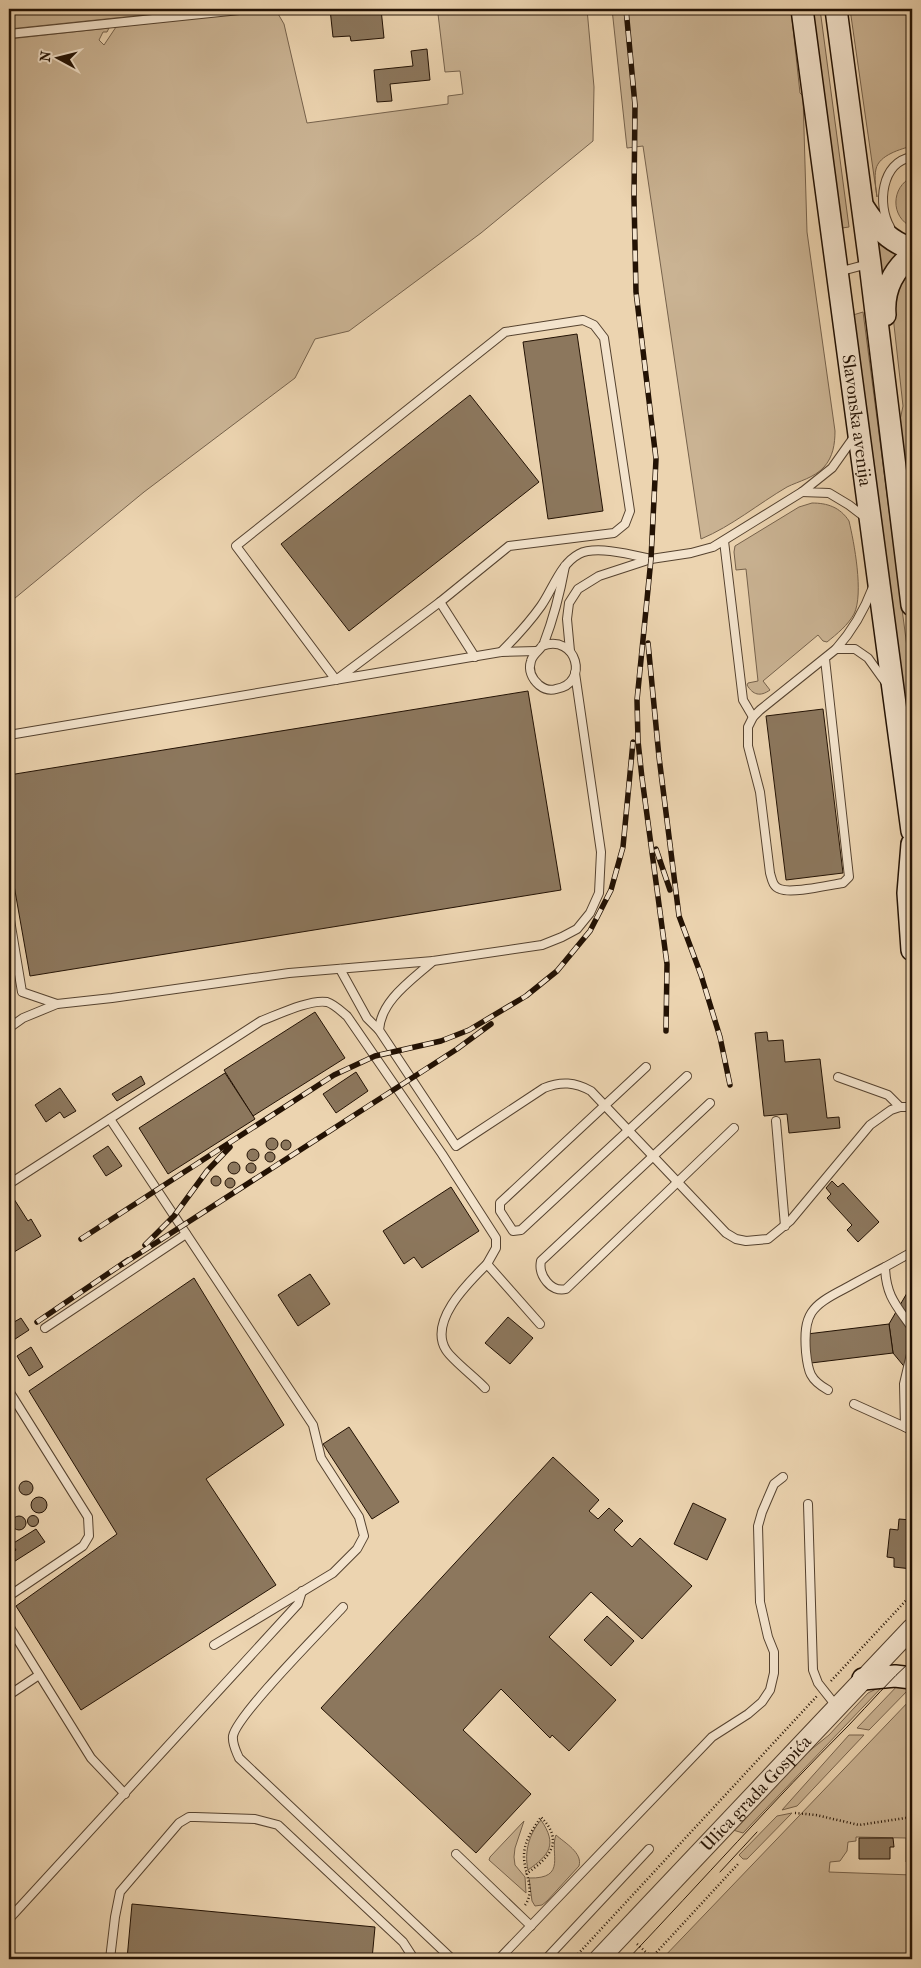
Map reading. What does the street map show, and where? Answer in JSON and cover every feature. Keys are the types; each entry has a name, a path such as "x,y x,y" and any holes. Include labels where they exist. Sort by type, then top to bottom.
{"main road":[{"name":"Slavonska avenija","path":"802,9 912,831"},
{"name":"Slavonska avenija","path":"836,9 863,207 912,605"},
{"path":"863,207 881,231 909,248 904,262 894,274 887,290 884,305 885,339 881,355"},
{"path":"912,844 908,893 912,950"},
{"path":"862,1680 895,1676 912,1678"}],"street":[{"name":"Ulica grada Gospića","path":"599,1959 912,1628"}],"lane":[{"path":"9,34 249,9"},
{"path":"909,248 886,222 883,195 891,170 898,162 912,158"},
{"path":"836,273 870,264"},
{"path":"583,320 594,325 604,338 630,511 625,524 614,533 509,546 440,602 336,680 236,546 505,332 583,320"},
{"path":"9,1028 23,1018 57,1004 289,973 433,961 542,945 562,938 577,929 590,913 599,893 601,852 575,673 576,665 570,650 567,619 569,603 578,589 599,576 651,559 691,553 713,547 724,541 802,492 832,468 858,431"},
{"path":"802,492 829,493 871,522"},
{"path":"724,541 743,700 753,717"},
{"path":"501,652 521,632 541,606 565,566 580,553 610,550 651,559"},
{"path":"565,566 554,618 530,666 531,674 540,686 553,690 568,684 575,673"},
{"path":"824,658 849,877 843,883 792,890 779,889 773,884 769,865 760,792 748,746 748,728 753,717 824,658 836,649 852,630 865,609 878,574"},
{"path":"440,602 475,657"},
{"path":"9,735 501,652 539,649 555,644 570,650"},
{"path":"836,649 855,649 868,658 895,693"},
{"path":"9,914 22,992 57,1004"},
{"path":"379,1030 380,1019 391,1001 433,961"},
{"path":"340,969 367,1018 379,1030 456,1146 544,1088 557,1083 580,1085 591,1091 726,1233 736,1239 746,1241 768,1240 785,1226 870,1125 891,1110 900,1107 912,1107"},
{"path":"9,1184 261,1021 302,1006 317,1002 328,1002 348,1016 442,1154 496,1238 496,1248 487,1264 465,1286 452,1303 443,1324 442,1340 446,1350 486,1388"},
{"path":"646,1067 500,1203 500,1210 513,1231 521,1230 687,1076"},
{"path":"838,1076 888,1095 900,1107"},
{"path":"710,1103 541,1261 540,1271 551,1286 556,1290 566,1289 734,1128"},
{"path":"110,1119 313,1425 321,1458 359,1516 364,1536 357,1549 333,1573 214,1645"},
{"path":"776,1121 785,1226"},
{"path":"45,1328 186,1234"},
{"path":"828,1390 816,1383 808,1370 805,1335 811,1314 819,1302 912,1255"},
{"path":"487,1264 540,1324"},
{"path":"885,1267 885,1282 889,1295 912,1328"},
{"path":"909,1429 904,1384 912,1350"},
{"path":"9,1391 88,1517 89,1536 83,1546 9,1596"},
{"path":"854,1404 909,1429"},
{"path":"499,1959 712,1737 748,1714 762,1702 770,1690 774,1673 774,1652 760,1602 758,1526 774,1484 783,1477"},
{"path":"808,1504 813,1670 818,1683 837,1707"},
{"path":"9,1919 126,1794 298,1604 302,1591"},
{"path":"343,1607 252,1706 238,1725 233,1736 234,1745 239,1758 452,1959"},
{"path":"9,1626 91,1758 126,1794"},
{"path":"9,1695 39,1675"},
{"path":"110,1959 120,1892 179,1823 189,1817 255,1819 278,1825 404,1942 414,1959"},
{"path":"546,1959 649,1849"},
{"path":"456,1854 530,1926"}],"path":[{"path":"578,1954 726,1795"},
{"path":"796,1814 816,1815 859,1824 912,1817"},
{"path":"518,1915 530,1899 526,1874 524,1854 526,1845 531,1831 541,1817 552,1831 552,1848 546,1858 526,1874"},
{"path":"633,1940 648,1954 654,1955 739,1863"}],"shaded area":[{"path":"9,9 202,9 9,29"},
{"path":"439,9 587,9 594,87 593,141 481,233 349,331 315,339 295,378 144,492 9,603 9,39 109,28 107,32 103,32 99,40 104,45 116,27 272,10 277,12 284,24 307,123 448,104 448,96 463,94 460,71 445,72"},
{"path":"612,9 791,9 800,93 803,96 807,232 835,431 834,445 827,463 816,474 787,487 734,521 701,539 643,146 627,148"},
{"path":"813,9 820,9 849,227 842,228"},
{"path":"850,9 912,9 912,146 891,153 878,164 875,176 877,197"},
{"path":"912,177 912,227 900,216 896,202 900,188"},
{"path":"875,237 888,249 902,254 880,280"},
{"path":"912,262 912,537 899,425 903,406 891,298"},
{"path":"863,312 912,685 912,763 853,315"},
{"path":"812,503 833,507 842,512 849,521 857,568 857,605 852,618 838,633 827,642 823,641 818,635 763,681 770,690 763,694 757,694 747,685 748,683 758,681 746,569 736,570 735,546 799,507"},
{"path":"901,1682 912,1686 869,1730 857,1728"},
{"path":"884,1685 743,1833 733,1830 797,1761 829,1735 868,1693"},
{"path":"912,1698 912,1862 906,1862 906,1838 856,1837 856,1841 848,1842 847,1851 840,1861 830,1862 829,1872 912,1875 912,1959 662,1959"},
{"path":"849,1735 864,1735 797,1806 782,1810"},
{"path":"792,1813 747,1859 743,1859 739,1855 777,1816"},
{"path":"541,1820 549,1836 549,1849 528,1870 528,1844 533,1831"},
{"path":"524,1821 514,1857 515,1865 525,1877 526,1893 489,1860"},
{"path":"556,1835 576,1853 580,1861 579,1866 547,1901 542,1905 535,1906 532,1901 529,1878 541,1877 553,1870"}],"building":[{"path":"330,9 381,9 384,38 351,41 350,36 333,37"},
{"path":"427,49 430,80 390,84 392,101 377,102 374,70 413,66 411,51"},
{"path":"577,334 603,511 548,519 523,342"},
{"path":"470,395 539,482 349,631 281,544"},
{"path":"528,691 561,890 30,976 9,857 9,775"},
{"path":"823,709 843,873 786,880 766,716"},
{"path":"315,1012 345,1058 253,1116 224,1070"},
{"path":"767,1032 768,1041 783,1040 785,1062 820,1059 827,1118 839,1117 840,1128 789,1133 787,1114 764,1116 755,1033"},
{"path":"356,1072 368,1091 336,1113 323,1094"},
{"path":"225,1073 255,1119 168,1174 139,1128"},
{"path":"141,1076 145,1084 117,1101 112,1094"},
{"path":"60,1088 76,1111 64,1118 60,1112 46,1122 35,1105"},
{"path":"270,1138 274,1138 278,1144 274,1150 270,1150 266,1146 266,1142"},
{"path":"286,1140 291,1145 286,1150 281,1145"},
{"path":"108,1146 122,1166 106,1176 93,1156"},
{"path":"251,1149 255,1149 259,1155 255,1161 251,1161 247,1157 247,1153"},
{"path":"270,1152 275,1157 270,1162 265,1157"},
{"path":"232,1162 236,1162 240,1168 236,1174 232,1174 228,1170 228,1166"},
{"path":"251,1163 256,1168 251,1173 246,1168"},
{"path":"216,1176 221,1181 216,1186 211,1181"},
{"path":"230,1178 235,1183 230,1188 225,1183"},
{"path":"832,1181 838,1187 843,1183 879,1222 858,1242 847,1230 852,1225 827,1198 831,1194 826,1188"},
{"path":"451,1187 479,1231 422,1268 414,1257 404,1264 383,1231"},
{"path":"14,1199 28,1221 31,1219 41,1236 9,1255 9,1202"},
{"path":"310,1274 330,1304 298,1326 278,1295"},
{"path":"194,1278 284,1425 206,1479 276,1585 81,1710 16,1606 117,1534 29,1391"},
{"path":"907,1293 912,1297 912,1314 908,1327 909,1345 912,1351 912,1376 893,1353 889,1324"},
{"path":"508,1317 533,1338 510,1364 485,1343"},
{"path":"21,1318 29,1330 9,1343 9,1325"},
{"path":"889,1324 893,1353 811,1363 807,1334"},
{"path":"31,1347 43,1367 29,1376 17,1356"},
{"path":"349,1427 399,1502 372,1519 323,1444"},
{"path":"553,1457 599,1500 589,1511 598,1519 609,1508 623,1521 614,1530 632,1547 640,1538 692,1586 642,1639 591,1592 549,1637 616,1700 569,1751 552,1735 550,1738 501,1689 463,1730 531,1794 476,1853 321,1708"},
{"path":"26,1481 31,1483 33,1488 31,1493 26,1495 21,1493 19,1488 21,1483"},
{"path":"36,1497 42,1497 47,1502 45,1511 36,1513 31,1508 31,1502"},
{"path":"693,1503 726,1519 707,1560 674,1544"},
{"path":"19,1516 24,1518 26,1523 24,1528 19,1530 14,1528 12,1523 14,1518"},
{"path":"31,1516 35,1516 38,1521 37,1525 31,1526 28,1523 28,1519"},
{"path":"899,1519 912,1520 912,1569 894,1567 894,1558 887,1557 890,1529 898,1530"},
{"path":"36,1529 45,1542 12,1563 9,1555 16,1550 12,1544"},
{"path":"607,1616 634,1641 611,1666 584,1640"},
{"path":"859,1838 893,1838 894,1847 890,1847 890,1859 859,1859"},
{"path":"132,1904 375,1927 372,1959 127,1959"}],"tram line":[{"path":"628,1959 793,1783 912,1660"},
{"path":"720,1872 757,1832"}],"railway":[{"path":"626,9 635,105 636,292 656,459 651,559 637,700 638,741 667,964 666,1031"},
{"path":"648,643 659,757 679,916 701,975 720,1037 730,1085"},
{"path":"81,1239 334,1075 375,1056 441,1041 469,1030 526,996 557,971 590,931 611,890 623,847 633,742"},
{"path":"656,849 670,890"},
{"path":"123,1264 457,1049 491,1024"},
{"path":"145,1245 174,1216 207,1171 230,1147"},
{"path":"37,1322 128,1260"}]}
